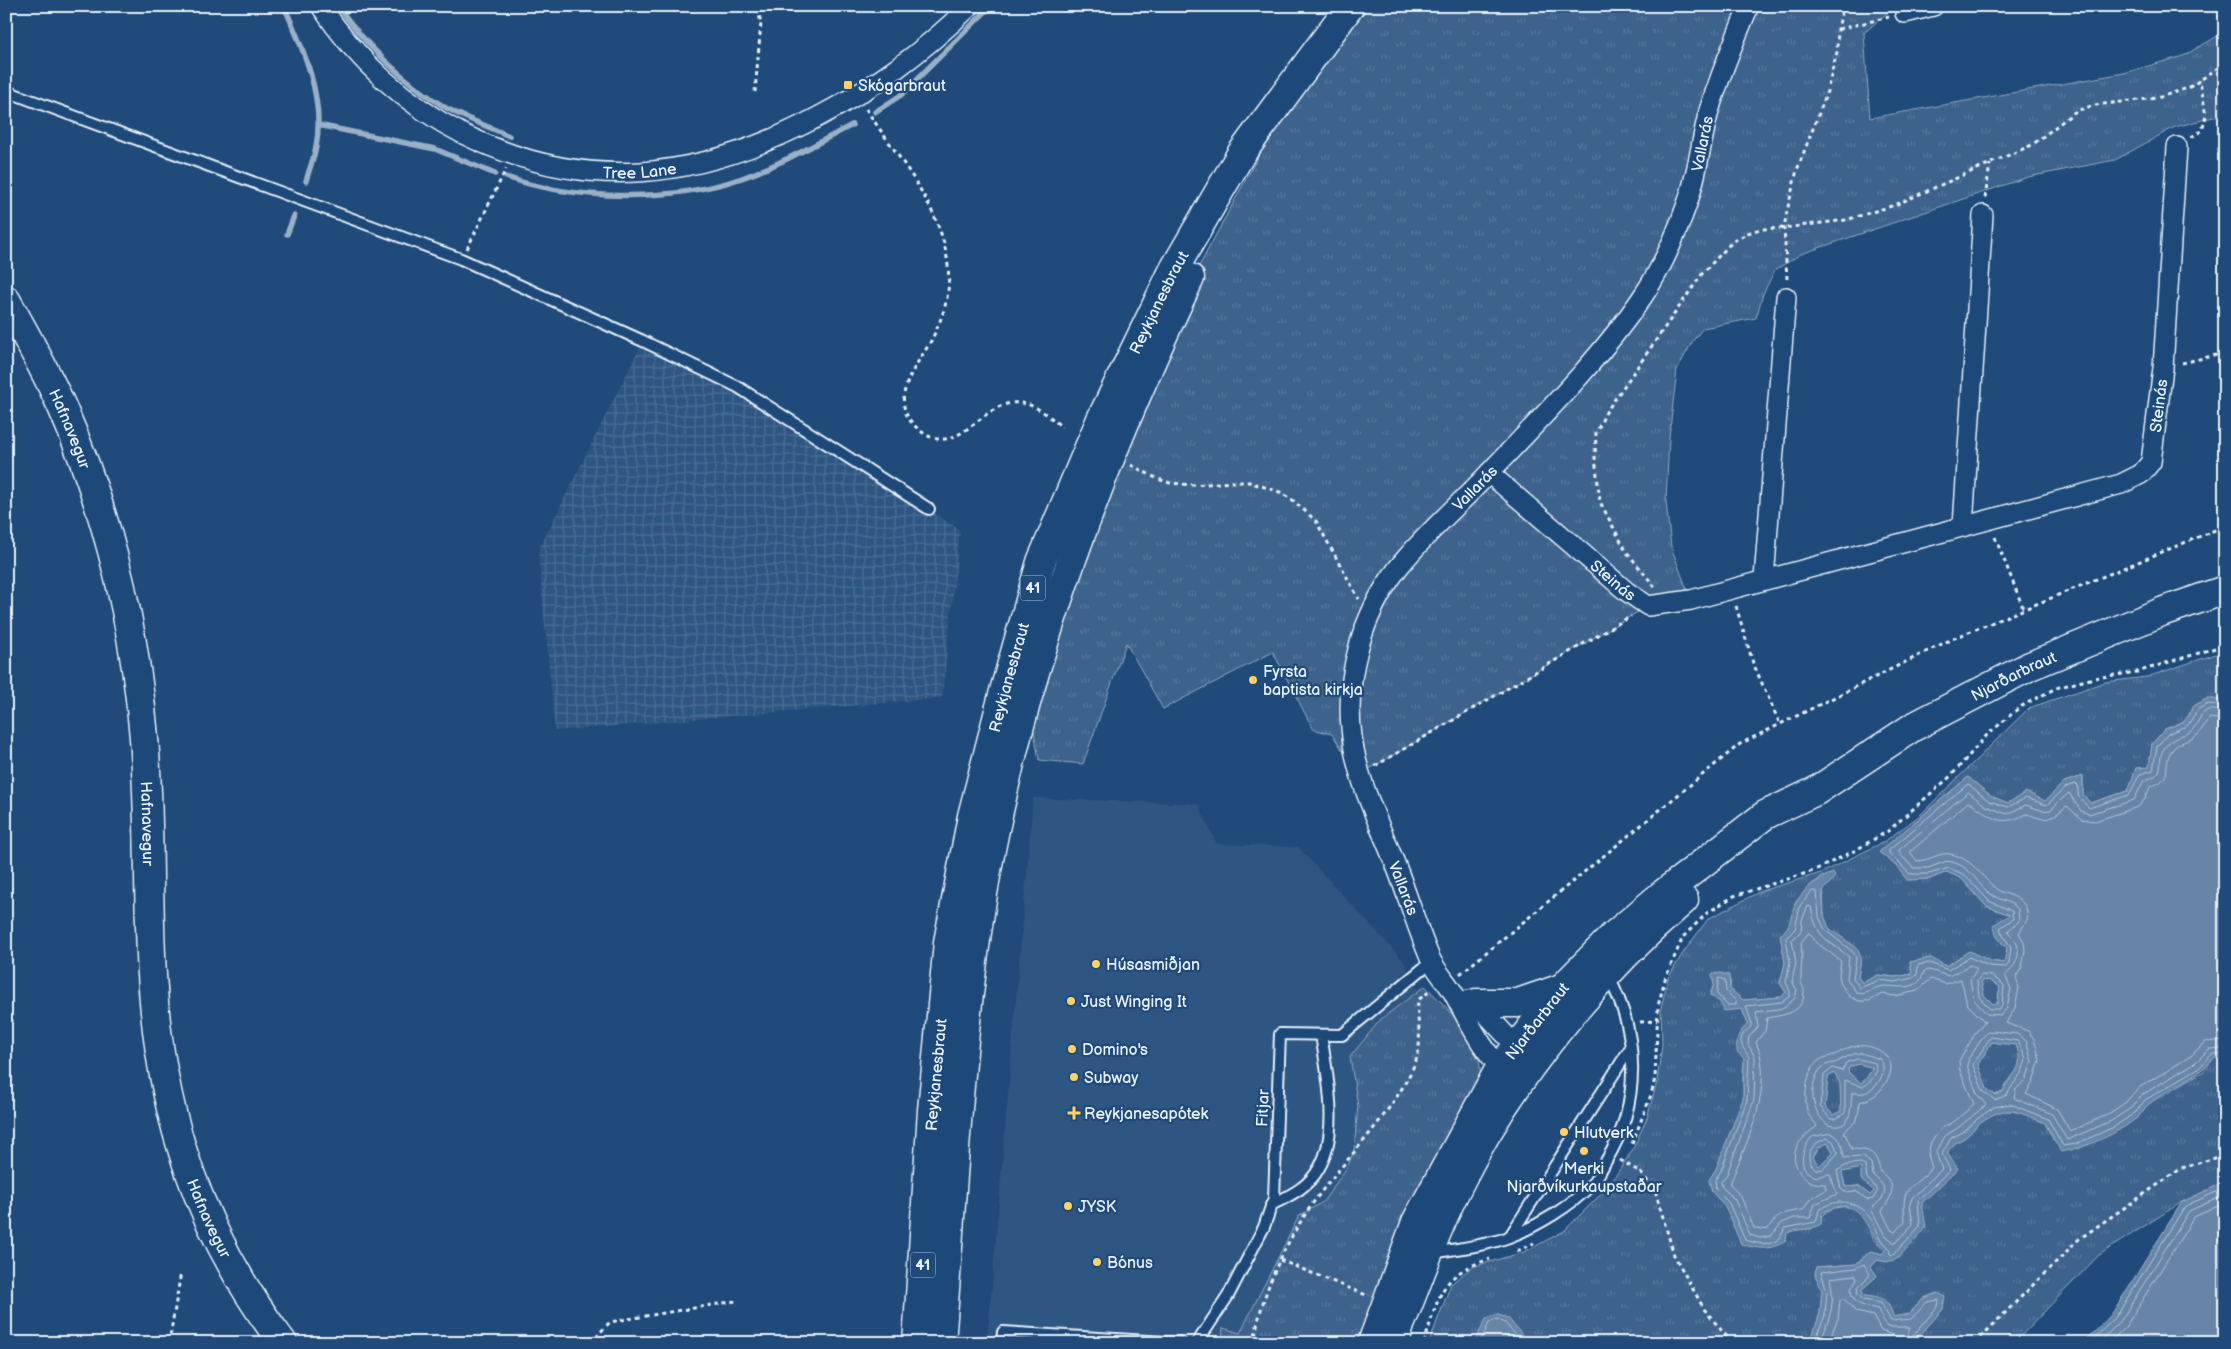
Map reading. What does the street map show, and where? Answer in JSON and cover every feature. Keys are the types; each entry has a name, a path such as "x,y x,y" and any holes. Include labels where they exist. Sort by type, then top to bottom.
{"main road":[{"name":"Reykjanesbraut","path":"917,1343 932,1110 948,942 972,816 1004,691 1041,562 1101,419 1173,271 1241,154 1350,6"},
{"name":"Reykjanesbraut","path":"941,1343 957,1110 976,945 997,821 1028,697 1067,573 1123,427 1189,280 1316,50"},
{"name":"Hafnavegur","path":"6,300 62,407 86,467 105,527 131,635 143,726 147,778 154,1007 164,1080 178,1138 189,1175 214,1232 246,1290 283,1343"},
{"name":"Njarðarbraut","path":"1395,1343 1400,1325 1456,1189 1486,1133 1516,1066 1661,920 1710,877 1816,791 1913,727 2030,666 2164,611 2225,590"},
{"name":"Njarðarbraut","path":"1372,1343 1416,1222 1516,1066 1563,987 1613,936 1716,851 1765,815 1816,791"},
{"path":"1462,991 1518,1003 1563,987"}],"street":[{"name":"Tree Lane","path":"321,6 361,57 402,95 453,129 511,154 555,166 602,173 631,174 695,165 776,139 858,96 911,58 970,6"},
{"name":"Vallarás","path":"1516,1066 1462,991 1432,961 1359,775 1351,734 1351,690 1358,649 1370,616 1388,582 1407,557 1489,473 1612,338 1645,293 1670,246 1688,200 1709,112 1727,59 1749,6"},
{"path":"1904,13 1933,6"},
{"name":"Steinás","path":"1489,473 1626,591 1648,606 1668,605 2122,484 2141,474 2151,462 2163,368 2177,146"},
{"path":"1963,526 1983,216"},
{"path":"1764,579 1786,297"},
{"name":"Vallarás","path":"1462,991 1472,1031 1516,1066"}],"lane":[{"path":"6,91 462,259 738,387 929,509"},
{"name":"Fitjar","path":"1197,1343 1228,1296 1264,1227 1274,1198 1280,1034 1342,1035 1432,961"},
{"path":"1430,1254 1509,1237 1539,1223 1570,1202 1593,1183 1622,1132 1630,1103 1633,1066 1631,1047 1620,999 1606,974"},
{"path":"1271,1205 1298,1192 1319,1168 1329,1138 1329,1089 1321,1035"},
{"path":"1509,1237 1631,1047"},
{"path":"1002,1343 1003,1332 1181,1343"}],"path":[{"path":"756,92 761,23 758,6"},
{"path":"1786,297 1784,228 1797,170 1826,96 1837,52 1838,29 1843,6"},
{"path":"1838,29 1904,13"},
{"path":"1668,605 1626,551 1600,502 1595,457 1596,432 1606,412 1702,274 1718,256 1748,233 1760,229 1784,228 1846,220 1895,205 2032,145 2076,111 2094,105 2157,98 2190,87 2225,63"},
{"path":"2177,146 2202,131 2206,116 2200,80"},
{"path":"858,96 928,203 940,229 948,257 949,276 944,310 938,326 907,379 904,389 905,410 910,420 924,433 933,437 951,438 968,430 994,407 1012,402 1036,408 1062,426"},
{"path":"462,259 508,166 511,154"},
{"path":"1983,216 1990,164"},
{"path":"2163,368 2225,353"},
{"path":"1128,464 1146,474 1170,483 1193,485 1248,482 1272,489 1294,501 1316,521 1324,533 1336,560 1370,616"},
{"path":"1988,520 2024,610"},
{"path":"1462,991 1740,744 1952,640 2225,526"},
{"path":"1731,588 1753,663 1780,724"},
{"path":"1359,775 1648,606"},
{"path":"1631,1146 1651,1095 1655,1078 1658,1006 1665,979 1683,937 1707,913 1734,896 1812,871 1854,851 1888,831 1952,775 1986,736 2020,707 2056,688 2094,678 2137,672 2225,645"},
{"path":"1254,1343 1262,1301 1280,1260 1314,1203 1402,1087 1415,1064 1420,1047 1418,1000 1432,989"},
{"path":"1611,1154 1640,1172 1655,1190 1674,1255 1704,1308 1732,1343"},
{"path":"1975,1343 2080,1239 2182,1168 2225,1155"},
{"path":"1618,1168 1623,1160"},
{"path":"1513,1252 1526,1248 1541,1239"},
{"path":"1424,1343 1441,1294 1454,1275 1471,1264 1499,1256"},
{"path":"1280,1260 1367,1295 1365,1304"},
{"path":"169,1343 181,1272"},
{"path":"590,1343 610,1322 736,1301"}],"shaded area":[{"path":"643,341 738,387 960,530 942,698 555,731 538,551"},
{"path":"1033,798 1198,804 1217,844 1298,847 1403,960 1418,990 1381,1019 1350,1057 1358,1105 1354,1150 1348,1166 1323,1202 1299,1216 1240,1333 1223,1328 1222,1343 987,1343"}],"green space":[{"path":"1354,6 1895,6 1864,33 1870,118 2124,73 2183,56 2225,32 2225,114 2175,127 2115,160 2028,177 1801,254 1775,270 1763,294 1756,318 1703,328 1692,342 1677,370 1669,437 1666,501 1671,547 1691,600 1648,606 1359,775 1332,734 1313,729 1273,652 1163,709 1126,643 1083,764 1039,760 1028,697 1191,281 1316,50"},
{"path":"2225,651 2225,701 2208,698 2194,706 2185,721 2165,729 2152,744 2149,768 2136,768 2128,791 2090,803 2083,794 2083,776 2064,782 2045,801 2026,793 2008,803 1991,796 1968,777 1879,852 1896,866 1907,880 1930,879 1947,872 1962,879 1986,906 2010,915 1997,937 2007,948 2004,963 1990,961 1969,951 1946,966 1931,958 1910,962 1912,974 1895,977 1878,975 1862,983 1858,977 1861,958 1858,949 1829,928 1824,916 1823,876 1808,887 1795,903 1783,950 1785,963 1780,983 1786,993 1781,997 1743,1000 1730,989 1731,981 1714,984 1710,995 1720,1002 1742,1009 1748,1024 1743,1070 1743,1099 1716,1169 1709,1180 1712,1192 1725,1206 1734,1228 1787,1233 1796,1229 1812,1229 1827,1211 1848,1207 1859,1212 1874,1240 1886,1250 1882,1254 1871,1251 1856,1264 1816,1267 1815,1275 1822,1290 1820,1313 1810,1343 1529,1343 1524,1338 1478,1336 1474,1343 1429,1343 1451,1284 1472,1267 1524,1252 1564,1231 1609,1186 1633,1149 1647,1118 1657,1082 1662,1045 1661,1008 1668,978 1683,953 1708,919 1761,891 1821,873 1884,842 1920,815 2029,708 2105,682 2147,677"},
{"path":"1981,980 1989,980 2000,987 1997,1004 1993,1005 1984,995"},
{"path":"1425,986 1451,1013 1468,1035 1478,1057 1480,1077 1477,1091 1367,1343 1222,1343 1223,1328 1240,1333 1299,1216 1323,1202 1348,1166 1354,1150 1358,1106 1350,1057 1381,1019"},
{"path":"1992,1042 2016,1045 2019,1054 2016,1070 2003,1092 1995,1095 1987,1089 1978,1064"},
{"path":"2214,1058 2225,1059 2225,1085 2217,1108 2225,1117 2225,1182 2182,1202 2099,1255 2014,1343 1913,1343 1943,1309 1938,1293 1924,1298 1909,1314 1893,1317 1889,1304 1865,1296 1861,1290 1877,1276 1871,1267 1877,1260 1888,1261 1896,1258 1902,1251 1907,1243 1921,1204 1958,1169 1947,1153 1954,1144 1967,1136 1980,1122 1997,1113 2012,1111 2045,1123 2053,1140 2078,1149 2117,1131 2139,1116 2148,1104 2204,1071"},
{"path":"1859,1064 1873,1067 1866,1079 1861,1083 1848,1072 1849,1067"},
{"path":"1835,1073 1840,1083 1841,1111 1833,1115 1825,1106 1828,1077"},
{"path":"1828,1143 1833,1152 1819,1166 1813,1157 1819,1147"},
{"path":"1861,1168 1874,1191 1870,1195 1858,1186 1846,1187 1841,1172"}],"water":[{"path":"2208,698 2225,701 2225,1059 2214,1058 2207,1066 2190,1078 2156,1098 2138,1117 2121,1129 2102,1139 2071,1150 2061,1152 2045,1123 2020,1113 2006,1111 1990,1116 1981,1122 1947,1153 1958,1169 1922,1203 1926,1228 1897,1259 1887,1262 1877,1260 1871,1267 1877,1276 1861,1290 1865,1296 1884,1300 1894,1317 1909,1314 1924,1298 1938,1293 1945,1297 1943,1309 1913,1343 1810,1343 1820,1313 1822,1290 1815,1275 1816,1267 1856,1264 1871,1251 1882,1254 1885,1250 1861,1216 1846,1206 1835,1207 1822,1213 1821,1224 1813,1228 1787,1233 1786,1241 1769,1248 1758,1248 1741,1244 1725,1206 1712,1192 1709,1180 1716,1169 1743,1099 1744,1058 1737,1052 1737,1043 1738,1036 1748,1024 1742,1009 1724,1011 1720,1002 1710,995 1714,984 1712,974 1729,975 1730,989 1743,1000 1781,997 1786,992 1780,983 1785,963 1780,935 1789,924 1795,905 1802,894 1816,881 1833,873 1835,877 1822,892 1824,916 1829,928 1858,949 1861,958 1858,977 1862,983 1878,975 1895,977 1912,974 1910,962 1931,958 1946,966 1969,951 1990,961 2004,963 2007,948 1997,937 1993,925 2010,915 1986,906 1962,879 1947,872 1930,879 1907,880 1896,866 1879,852 1968,777 1991,796 2008,803 2026,792 2045,801 2064,782 2083,776 2083,794 2090,803 2128,791 2136,768 2149,767 2152,744 2165,729 2185,721 2194,706","holes":["1989,980 2000,987 1997,1004 1993,1004 1984,995 1981,981","1992,1042 2016,1045 2019,1054 2018,1066 2003,1092 1995,1095 1987,1089 1978,1064","1859,1064 1873,1068 1861,1083 1848,1072 1849,1067","1834,1073 1840,1083 1841,1111 1833,1115 1825,1106 1828,1077","1828,1143 1833,1152 1819,1166 1813,1157 1819,1147","1861,1168 1861,1180 1874,1191 1870,1195 1858,1186 1845,1187 1842,1172"]},
{"path":"2225,1182 2225,1343 2082,1343 2111,1315 2182,1202"},
{"path":"1496,1314 1508,1318 1529,1343 1474,1343 1486,1319"}],"waterway":[{"path":"284,6 299,40 311,75 318,111 316,147 306,181"},
{"path":"338,6 360,35 399,74 443,106 509,136"},
{"path":"875,112 901,95 991,6"},
{"path":"318,125 435,149 495,174"},
{"path":"506,177 562,191 593,194 624,196 686,191 715,186 742,178 798,153 852,125"},
{"path":"287,234 294,216"}],"place":[{"name":"Skógarbraut","path":"848,85"},
{"name":"Fyrsta baptista kirkja","path":"1253,680"},
{"name":"Húsasmiðjan","path":"1096,964"},
{"name":"Just Winging It","path":"1071,1001"},
{"name":"Domino's","path":"1072,1049"},
{"name":"Subway","path":"1074,1077"},
{"name":"Reykjanesapótek","path":"1074,1113"},
{"name":"Hlutverk","path":"1564,1132"},
{"name":"Merki Njarðvíkurkaupstaðar","path":"1584,1151"},
{"name":"JYSK","path":"1068,1206"},
{"name":"Bónus","path":"1097,1262"}]}
